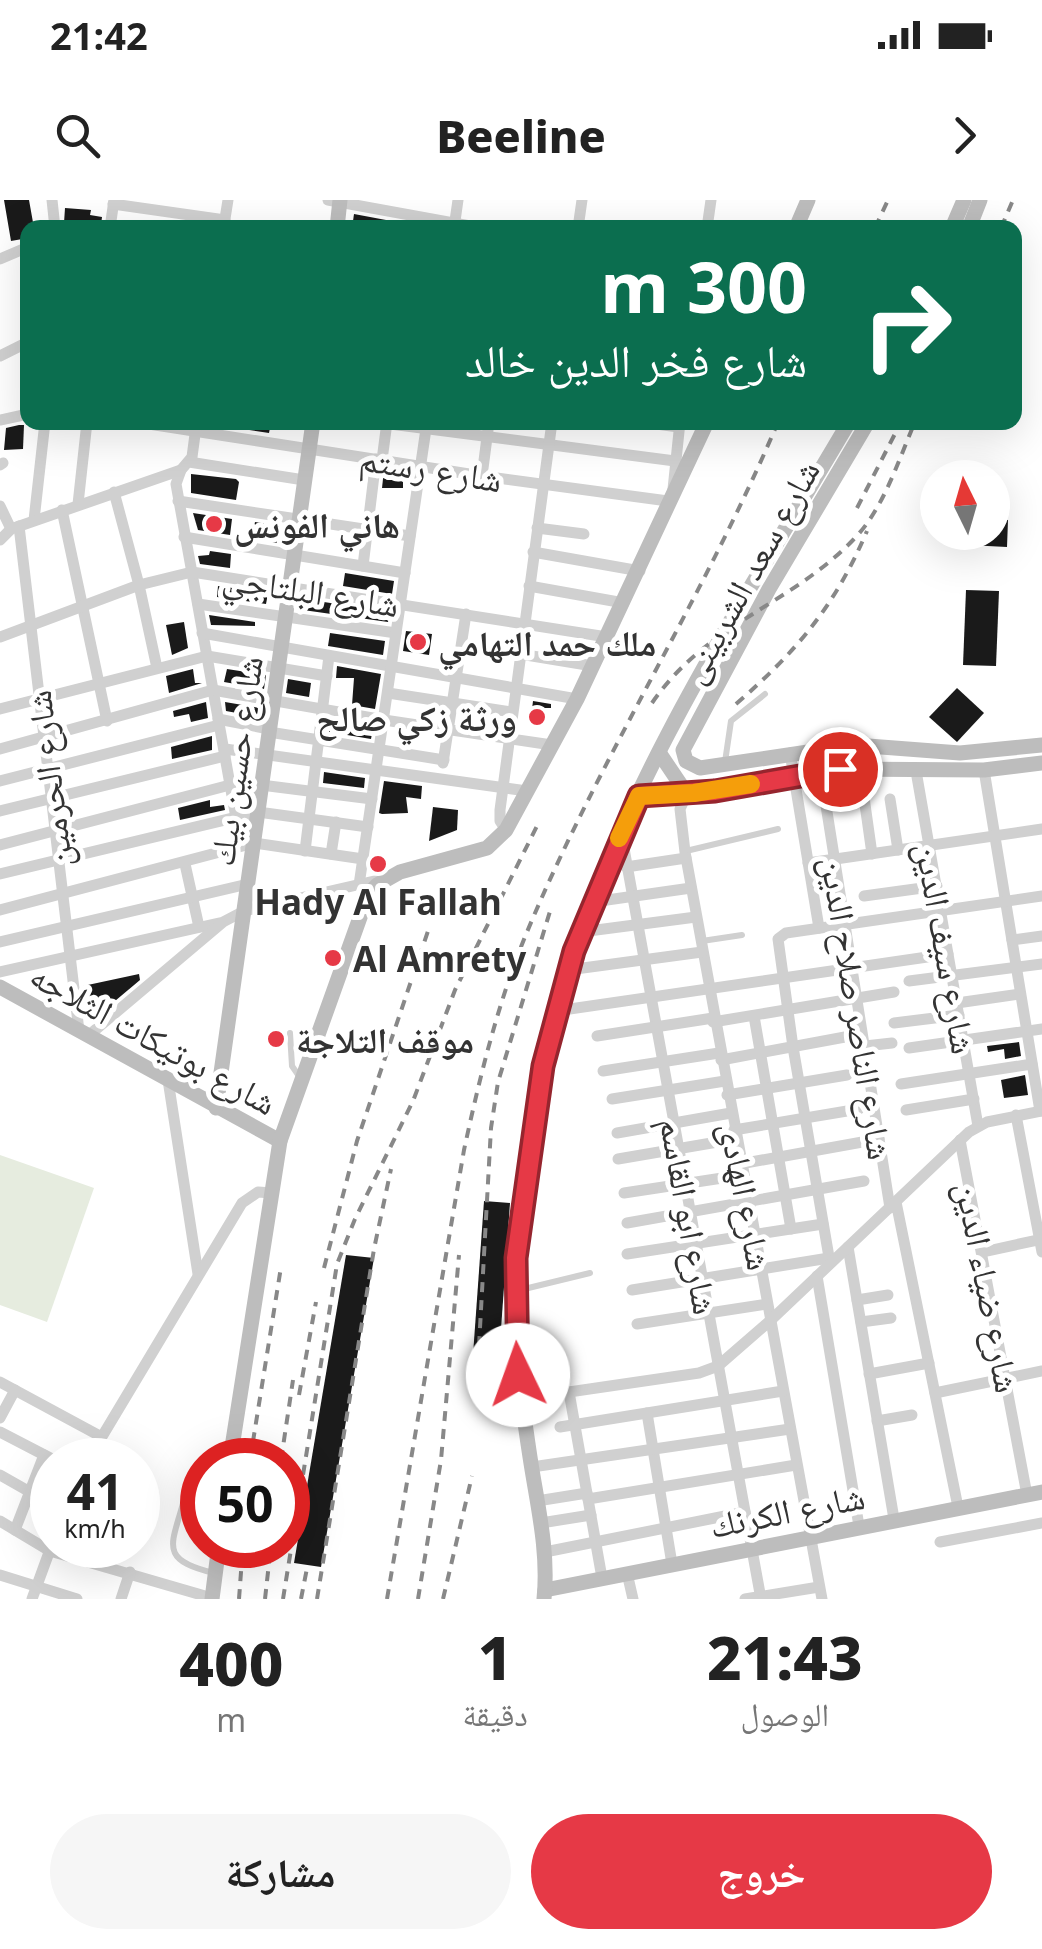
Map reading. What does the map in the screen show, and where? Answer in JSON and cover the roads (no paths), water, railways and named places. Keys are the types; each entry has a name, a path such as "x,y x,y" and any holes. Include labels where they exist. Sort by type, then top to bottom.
{"main road":[{"name":"شارع حسين بيك","path":"216,1108 311,430"},
{"path":"233,1438 280,1141 368,895 388,878 487,848 506,830 577,699 703,430"},
{"name":"شارع سعد الشربينى","path":"551,1594 521,1399 515,1291 516,1258 543,1066 556,1011 581,932 621,832 718,644 844,430"},
{"name":"شارع سعد الشربينى","path":"725,763 692,766 686,761 684,750 735,652 863,430"},
{"path":"718,644 735,652"},
{"path":"725,763 854,746 960,753 1042,745"},
{"path":"660,754 687,794"},
{"path":"639,796 687,794 820,771 984,770 1042,762"},
{"name":"شارع بوتيكات الثلاجه","path":"0,987 280,1141"},
{"name":"شارع الكرنك","path":"551,1594 602,1578 1035,1493"},
{"path":"212,1599 216,1568"}],"street":[{"path":"336,201 426,220"},
{"path":"114,202 204,220"},
{"path":"34,520 44,430"},
{"path":"78,504 86,430"},
{"path":"195,430 176,484 236,818"},
{"name":"شارع رستم","path":"216,430 309,449 543,485 671,495"},
{"path":"363,566 382,430"},
{"path":"358,885 425,430"},
{"path":"446,430 675,461"},
{"path":"482,476 488,430"},
{"path":"506,830 500,816 503,788 551,430"},
{"path":"671,495 679,430"},
{"path":"0,540 34,520 185,466 304,480"},
{"path":"114,492 157,668"},
{"path":"178,501 410,536"},
{"name":"شارع الحرمين","path":"0,506 15,528 69,957 84,1034"},
{"path":"62,510 108,721"},
{"path":"537,528 584,534"},
{"path":"184,537 405,572"},
{"path":"533,552 640,571"},
{"path":"0,637 139,585 192,572"},
{"name":"شارع البلتاجي","path":"192,572 607,637"},
{"path":"528,586 624,603"},
{"path":"198,604 396,633"},
{"path":"440,779 466,614"},
{"path":"202,633 577,699"},
{"path":"520,654 593,666"},
{"path":"0,709 207,656 327,676"},
{"path":"305,850 329,656"},
{"path":"0,749 213,690 552,744"},
{"path":"388,693 512,712"},
{"path":"0,780 219,722 444,760"},
{"name":"شارع الناصر صلاح الدين","path":"817,749 880,1139 958,1507"},
{"path":"0,811 225,752 527,792"},
{"path":"790,753 819,928"},
{"path":"860,769 872,854"},
{"path":"521,1399 699,1373 718,1366 960,1140 978,1126 1041,1111 984,770"},
{"name":"شارع سيف الدين","path":"916,771 978,1126"},
{"path":"0,845 230,785"},
{"path":"262,785 372,799"},
{"name":"شارع الهادى","path":"687,794 680,809 685,855 820,1593"},
{"path":"890,799 898,850"},
{"path":"0,874 258,812 368,826"},
{"path":"332,854 336,822"},
{"path":"808,863 1042,828"},
{"name":"شارع ابو القاسم","path":"621,832 760,1598"},
{"path":"0,910 254,843 363,859"},
{"path":"626,868 685,855"},
{"path":"184,864 199,928"},
{"path":"84,1034 223,922 244,911 388,878"},
{"path":"0,942 248,884"},
{"path":"864,896 937,886"},
{"path":"592,902 691,888"},
{"path":"830,1261 777,944 786,933 1042,896"},
{"path":"581,932 696,917"},
{"path":"0,972 223,922"},
{"path":"1012,940 1042,936"},
{"path":"568,970 643,960 701,946"},
{"path":"556,1011 948,954"},
{"path":"910,981 1042,964"},
{"path":"598,1036 754,1016 894,992"},
{"path":"894,1023 1020,994"},
{"path":"754,1016 791,1228"},
{"path":"909,1048 1042,1029"},
{"path":"603,1071 760,1053 845,1037"},
{"path":"865,1046 892,1043"},
{"path":"901,1084 1035,1061"},
{"path":"727,1094 848,1075"},
{"path":"168,1080 198,1274"},
{"path":"612,1098 724,1081"},
{"path":"906,1110 974,1099"},
{"path":"618,1159 772,1123 859,1109"},
{"path":"617,1133 730,1114"},
{"path":"983,1252 1041,1244 1016,1116"},
{"path":"624,1192 684,1184 778,1158 880,1139"},
{"name":"شارع ضياء الدين","path":"960,1140 1007,1378 1035,1493"},
{"path":"628,1223 864,1180"},
{"path":"0,1382 100,1436 242,1203 258,1192 272,1193"},
{"path":"627,1254 823,1224"},
{"path":"848,1247 894,1519"},
{"path":"632,1290 830,1261"},
{"path":"817,1276 859,1526"},
{"path":"857,1300 888,1295"},
{"path":"637,1324 767,1304"},
{"path":"861,1322 891,1318"},
{"path":"870,1374 929,1363"},
{"path":"935,1393 1042,1371"},
{"path":"0,1418 15,1390"},
{"path":"569,1392 602,1578"},
{"path":"560,1427 783,1392"},
{"path":"646,1413 672,1564"},
{"path":"878,1421 912,1416"},
{"path":"532,1467 790,1429"},
{"path":"0,1432 30,1447"},
{"path":"537,1501 659,1487 796,1464"},
{"path":"0,1476 30,1492 15,1530"},
{"path":"545,1552 744,1512"},
{"path":"541,1523 591,1515"},
{"path":"0,1521 30,1537"},
{"path":"940,1542 1042,1522"},
{"path":"34,1592 43,1568"},
{"path":"117,1568 212,1599"},
{"path":"122,1599 130,1572"},
{"path":"627,1573 633,1599"},
{"path":"0,1575 34,1592 77,1599"},
{"path":"745,1599 820,1593"}],"lane":[{"path":"725,763 731,722 765,694"},
{"path":"685,855 778,829"},
{"path":"701,946 742,936"},
{"path":"290,1033 292,1066 302,1080"},
{"path":"515,1291 590,1273"},
{"path":"180,1516 173,1543 180,1562"},
{"path":"199,1568 215,1573"}],"railway":[{"path":"879,220 888,200"},
{"path":"1004,220 1013,200"},
{"path":"387,1599 464,1150 507,985 556,867 718,551 774,430"},
{"path":"857,508 897,430"},
{"path":"652,703 698,653 804,581 854,539 882,499 912,430"},
{"path":"736,704 796,646 828,605 867,531"},
{"path":"283,1599 337,1264 413,1101 455,990 537,826"},
{"path":"478,1364 491,1128 498,1082 551,908"},
{"path":"324,1268 357,1141 428,931"},
{"path":"317,1599 374,1249 391,1169"},
{"path":"418,1599 441,1460 459,1255"},
{"path":"254,1438 281,1267"},
{"path":"299,1395 316,1302"},
{"path":"284,1438 293,1380"},
{"path":"443,1599 472,1476"},
{"path":"239,1599 241,1568"},
{"path":"265,1599 268,1568"},
{"path":"301,1599 307,1568"}],"place":[{"name":"هاني الفونس","path":"214,524"},
{"name":"ملك حمد التهامي","path":"418,642"},
{"name":"ورثة زكي صالح","path":"537,717"},
{"name":"Hady Al Fallah","path":"378,864"},
{"name":"Al Amrety","path":"333,958"},
{"name":"موقف التلاجة","path":"276,1039"}]}
